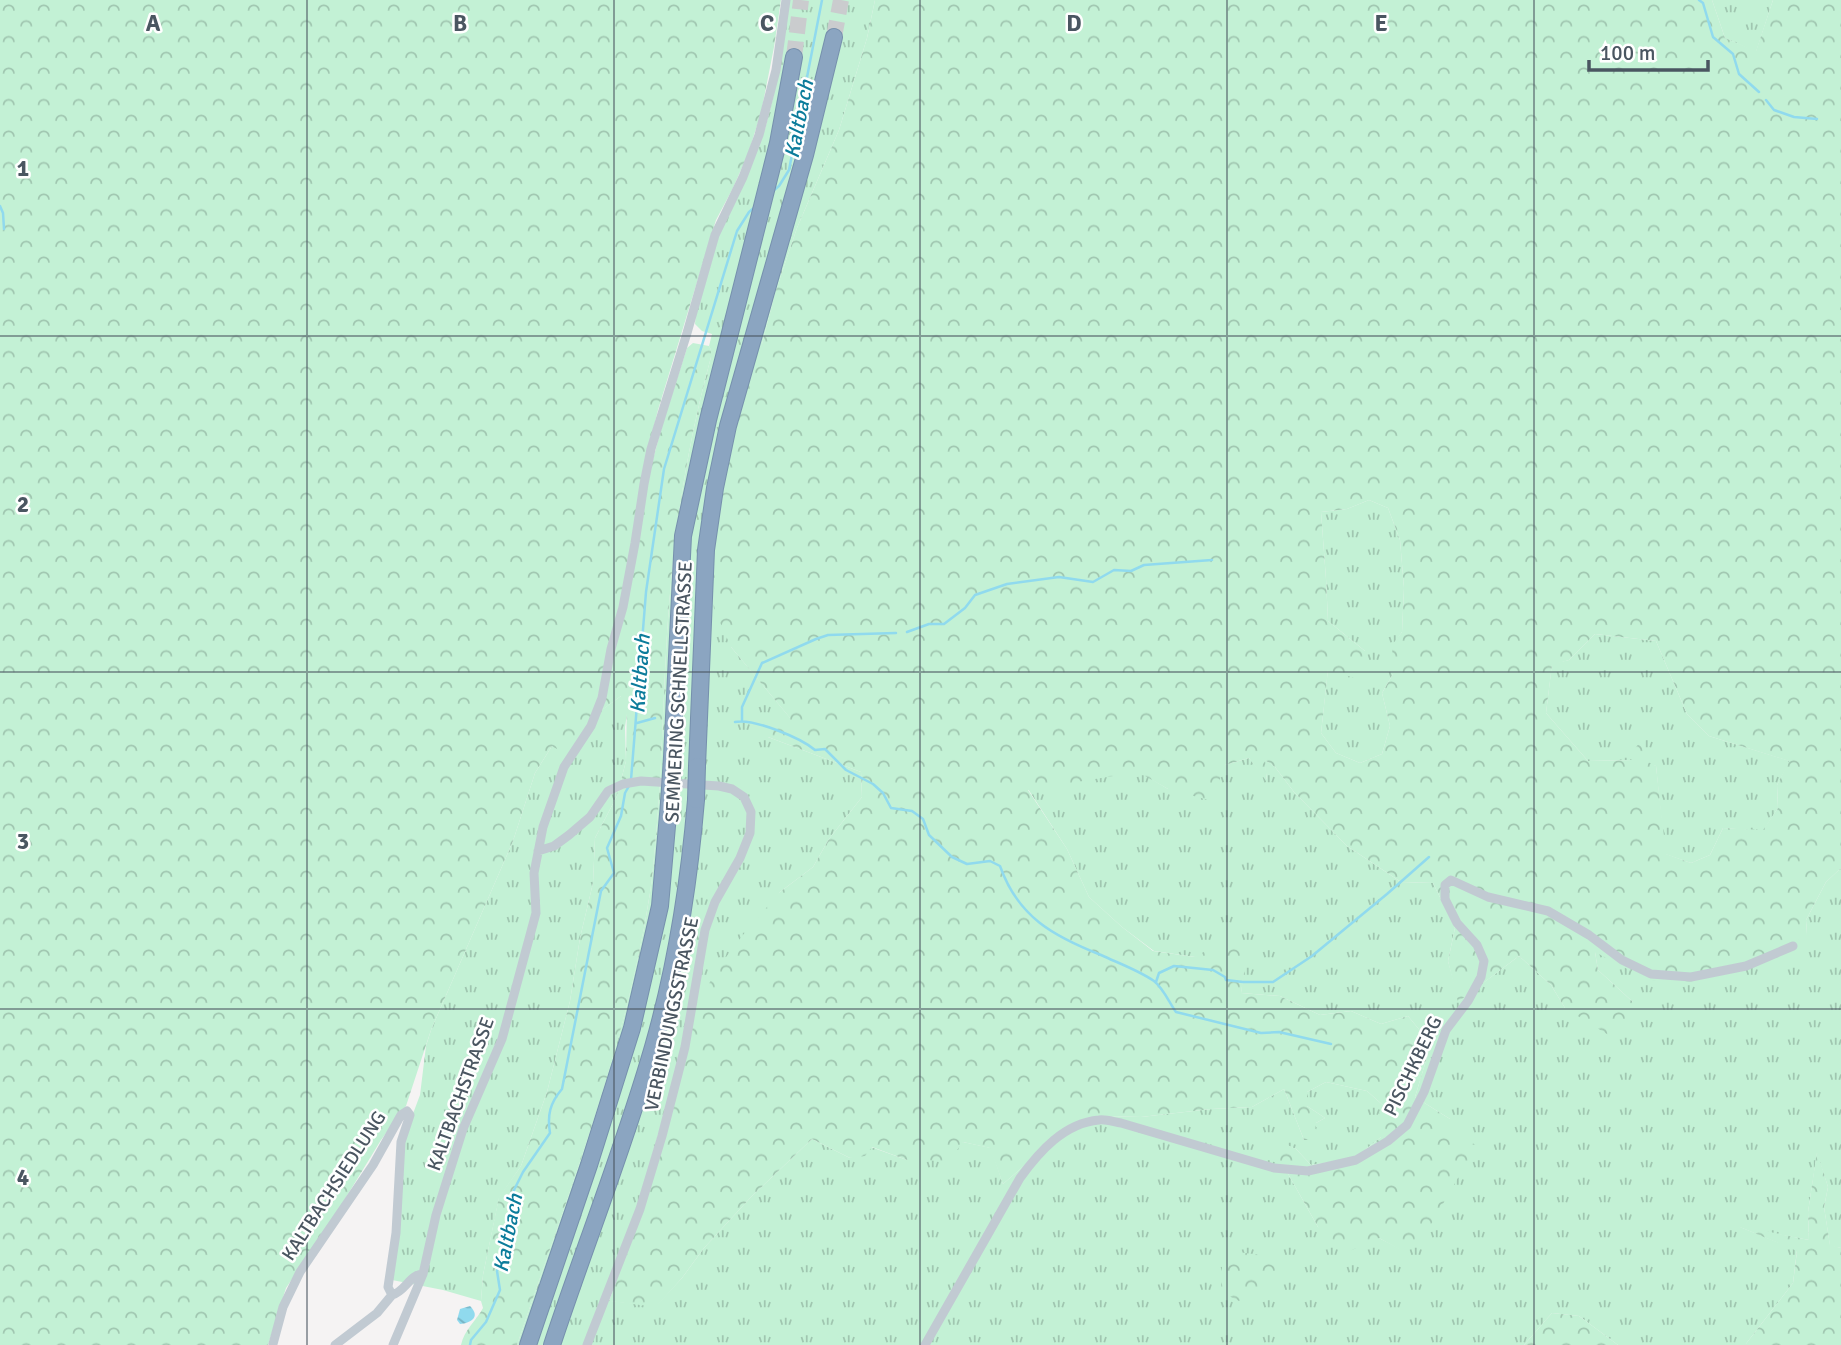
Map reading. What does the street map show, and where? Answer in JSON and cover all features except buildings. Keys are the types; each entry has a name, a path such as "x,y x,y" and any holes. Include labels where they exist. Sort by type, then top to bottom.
{"highway":[{"name":"SEMMERING SCHNELLSTRASSE","path":"552,1345 615,1166 653,1046 676,957 696,800 706,550 715,488 728,426 805,155 834,37"},
{"name":"SEMMERING SCHNELLSTRASSE","path":"528,1345 632,1028 660,906 669,803 683,536 708,420 770,178 794,57"}],"street":[{"name":"KALTBACHSTRASSE","path":"393,1345 423,1274 436,1215 463,1129 502,1039 536,913 534,873 543,827 564,767 592,726 602,698 611,649 623,607 643,484 652,449 715,235 743,177 759,135 776,70 786,0"},
{"name":"VERBINDUNGSSTRASSE","path":"538,851 554,846 569,835 590,817 608,791 622,784 641,781 719,786 740,793 751,812 747,844 715,902 705,930 685,1047 640,1209 587,1345"},
{"name":"PISCHKBERG","path":"925,1345 1020,1178 1049,1144 1068,1130 1101,1120 1121,1123 1274,1168 1308,1171 1356,1160 1388,1141 1407,1125 1424,1092 1446,1030 1481,978 1484,961 1477,945 1457,923 1445,899 1445,886 1451,880 1489,897 1548,911 1589,935 1622,960 1651,974 1691,977 1702,975 1746,966 1793,946"},
{"name":"KALTBACHSIEDLUNG","path":"273,1344 283,1307 300,1272 373,1165 401,1115 408,1111 410,1115 401,1142 396,1233 388,1287 392,1295"},
{"path":"335,1345 377,1313 392,1295 397,1294 415,1275 423,1274"}],"green space":[{"path":"0,0 781,0 761,113 748,154 716,220 658,410 642,474 627,572 594,714 582,736 562,752 552,746 535,773 513,841 431,1030 406,1106 381,1140 286,1288 268,1345 0,1345"},
{"path":"789,0 875,0 867,38 839,130 797,228 775,293 762,344 731,647 791,719 768,737 861,772 862,797 829,839 813,867 780,892 678,1066 634,1218 602,1300 656,1306 751,1197 812,1139 850,1158 871,1147 907,1160 963,1142 991,1148 1003,1184 1067,1128 1100,1116 1141,1117 1252,1107 1284,1089 1304,1140 1316,1140 1316,1123 1325,1118 1307,1106 1307,1092 1326,1082 1367,1091 1385,1107 1381,1137 1355,1158 1311,1165 1296,1149 1279,1142 1287,1172 1318,1227 1379,1238 1406,1252 1450,1135 1450,1119 1415,1097 1431,1044 1408,1016 1381,1024 1351,1011 1320,1015 1280,996 1241,993 1246,952 1195,957 1154,951 1089,897 1067,849 1028,789 1138,771 1168,789 1249,758 1267,780 1264,759 1275,767 1294,792 1347,846 1401,882 1433,883 1455,928 1448,961 1459,1001 1519,956 1551,985 1565,1008 1633,1002 1598,970 1595,952 1807,934 1806,920 1826,882 1841,868 1841,1248 1830,1246 1824,1207 1828,1187 1817,1153 1808,1212 1809,1240 1740,1227 1797,1250 1793,1283 1745,1345 1618,1345 1579,1316 1552,1313 1524,1345 517,1345 611,1065 639,951 651,886 656,835 667,634 677,528 694,425 711,357 709,346 712,334 702,331 695,324 696,311 722,225 765,129 783,45"},
{"path":"875,0 1712,0 1725,38 1756,51 1773,0 1841,0 1841,868 1826,882 1806,920 1807,934 1767,962 1706,982 1648,980 1595,952 1598,970 1633,1002 1626,1032 1610,1036 1565,1008 1551,985 1519,956 1458,1002 1448,961 1455,928 1433,883 1401,882 1347,846 1294,792 1275,767 1265,760 1267,782 1249,758 1225,765 1212,801 1168,789 1138,772 1028,790 1067,849 1089,897 1153,951 1195,957 1231,936 1247,952 1241,993 1280,996 1320,1015 1351,1011 1381,1024 1408,1016 1431,1044 1415,1097 1450,1119 1450,1135 1477,1145 1429,1228 1406,1253 1379,1238 1347,1252 1318,1227 1287,1172 1273,1154 1279,1141 1296,1149 1311,1165 1355,1158 1381,1137 1372,1121 1385,1107 1367,1091 1326,1082 1307,1092 1307,1106 1325,1118 1316,1123 1316,1140 1304,1140 1284,1089 1252,1107 1141,1117 1100,1116 1067,1128 1003,1184 990,1148 963,1142 949,1161 907,1160 872,1147 865,1156 850,1158 812,1139 751,1197 704,1248 656,1307 609,1301 634,1232 695,1007 720,965 742,936 780,892 813,867 829,839 862,797 861,772 768,737 766,722 790,718 731,647 714,609 712,592 720,498 745,387 762,344 775,293 797,228 839,130 867,38","holes":["1369,500 1388,508 1400,540 1404,588 1402,632 1392,645 1393,674 1382,693 1390,726 1382,754 1360,763 1336,753 1321,733 1328,670 1358,679 1368,666 1365,651 1328,621 1321,512 1347,509","1595,634 1656,641 1687,714 1709,736 1789,761 1777,785 1778,808 1763,830 1723,828 1710,855 1691,863 1666,854 1656,766 1646,761 1644,738 1635,748 1632,760 1588,761 1546,713 1552,665 1569,660"]},
{"path":"1712,0 1773,0 1756,52 1725,38"},
{"path":"693,343 709,346 711,357 694,425 677,528 667,634 660,785 651,886 626,1008 575,1178 517,1345 461,1345 467,1330 483,1308 483,1275 499,1197 521,1166 547,1092 570,1001 580,938 593,883 595,838 617,796 626,761 627,697 621,696 602,710 650,470 687,348"},
{"path":"1369,500 1388,508 1400,540 1404,588 1402,632 1393,645 1393,674 1382,693 1390,726 1382,754 1360,763 1336,753 1321,733 1328,669 1365,651 1328,621 1321,512 1347,509"},
{"path":"1595,634 1656,641 1687,714 1709,736 1790,761 1777,785 1778,808 1763,831 1723,828 1710,855 1691,863 1665,854 1656,766 1632,760 1588,761 1546,713 1552,664 1569,660"},
{"path":"621,696 627,696 626,761 617,796 595,838 593,883 580,938 570,1001 547,1092 521,1166 499,1198 483,1275 481,1301 392,1280 405,1135 420,1095 426,1046 431,1030 513,841 535,773 552,746"},
{"path":"1817,1151 1828,1187 1824,1207 1830,1245 1841,1248 1841,1345 1745,1345 1793,1283 1797,1251 1735,1225 1809,1240 1808,1212"},
{"path":"1237,1252 1262,1255 1281,1266 1266,1289 1239,1301 1221,1292 1222,1266"},
{"path":"1552,1313 1579,1316 1618,1345 1524,1345"}],"water":[{"path":"470,1306 475,1316 460,1324 457,1320 460,1309"}],"waterway":[{"name":"Kaltbach","path":"773,191 789,170 822,0"},
{"path":"1699,0 1703,3 1713,37 1733,54 1739,74 1759,92"},
{"path":"1766,100 1774,110 1794,117 1817,119"},
{"path":"0,206 4,229"},
{"name":"Kaltbach","path":"631,780 646,592 664,469 737,231 755,207"},
{"path":"907,632 929,624 944,624 965,608 975,595 1007,584 1059,577 1093,582 1114,570 1131,571 1144,565 1212,560"},
{"path":"742,721 742,707 762,663 828,635 896,633"},
{"path":"637,723 655,718"},
{"path":"735,722 765,726 815,750 825,749 846,770 873,784 883,793 891,808 912,811 923,819 929,835 952,857 967,864 990,861 1000,866 1008,884 1027,912 1053,932 1154,981 1176,1012 1261,1033 1279,1032 1331,1044"},
{"name":"Kaltbach","path":"470,1345 486,1322 500,1290 497,1271 506,1246 514,1190 550,1133 550,1110 562,1089 601,891 614,873 607,848 621,816 629,786"},
{"path":"1156,982 1159,973 1174,966 1213,970 1226,980 1273,982 1312,956 1429,857"}],"tunnel":[{"path":"794,57 801,0"},
{"path":"834,37 841,0"}]}
